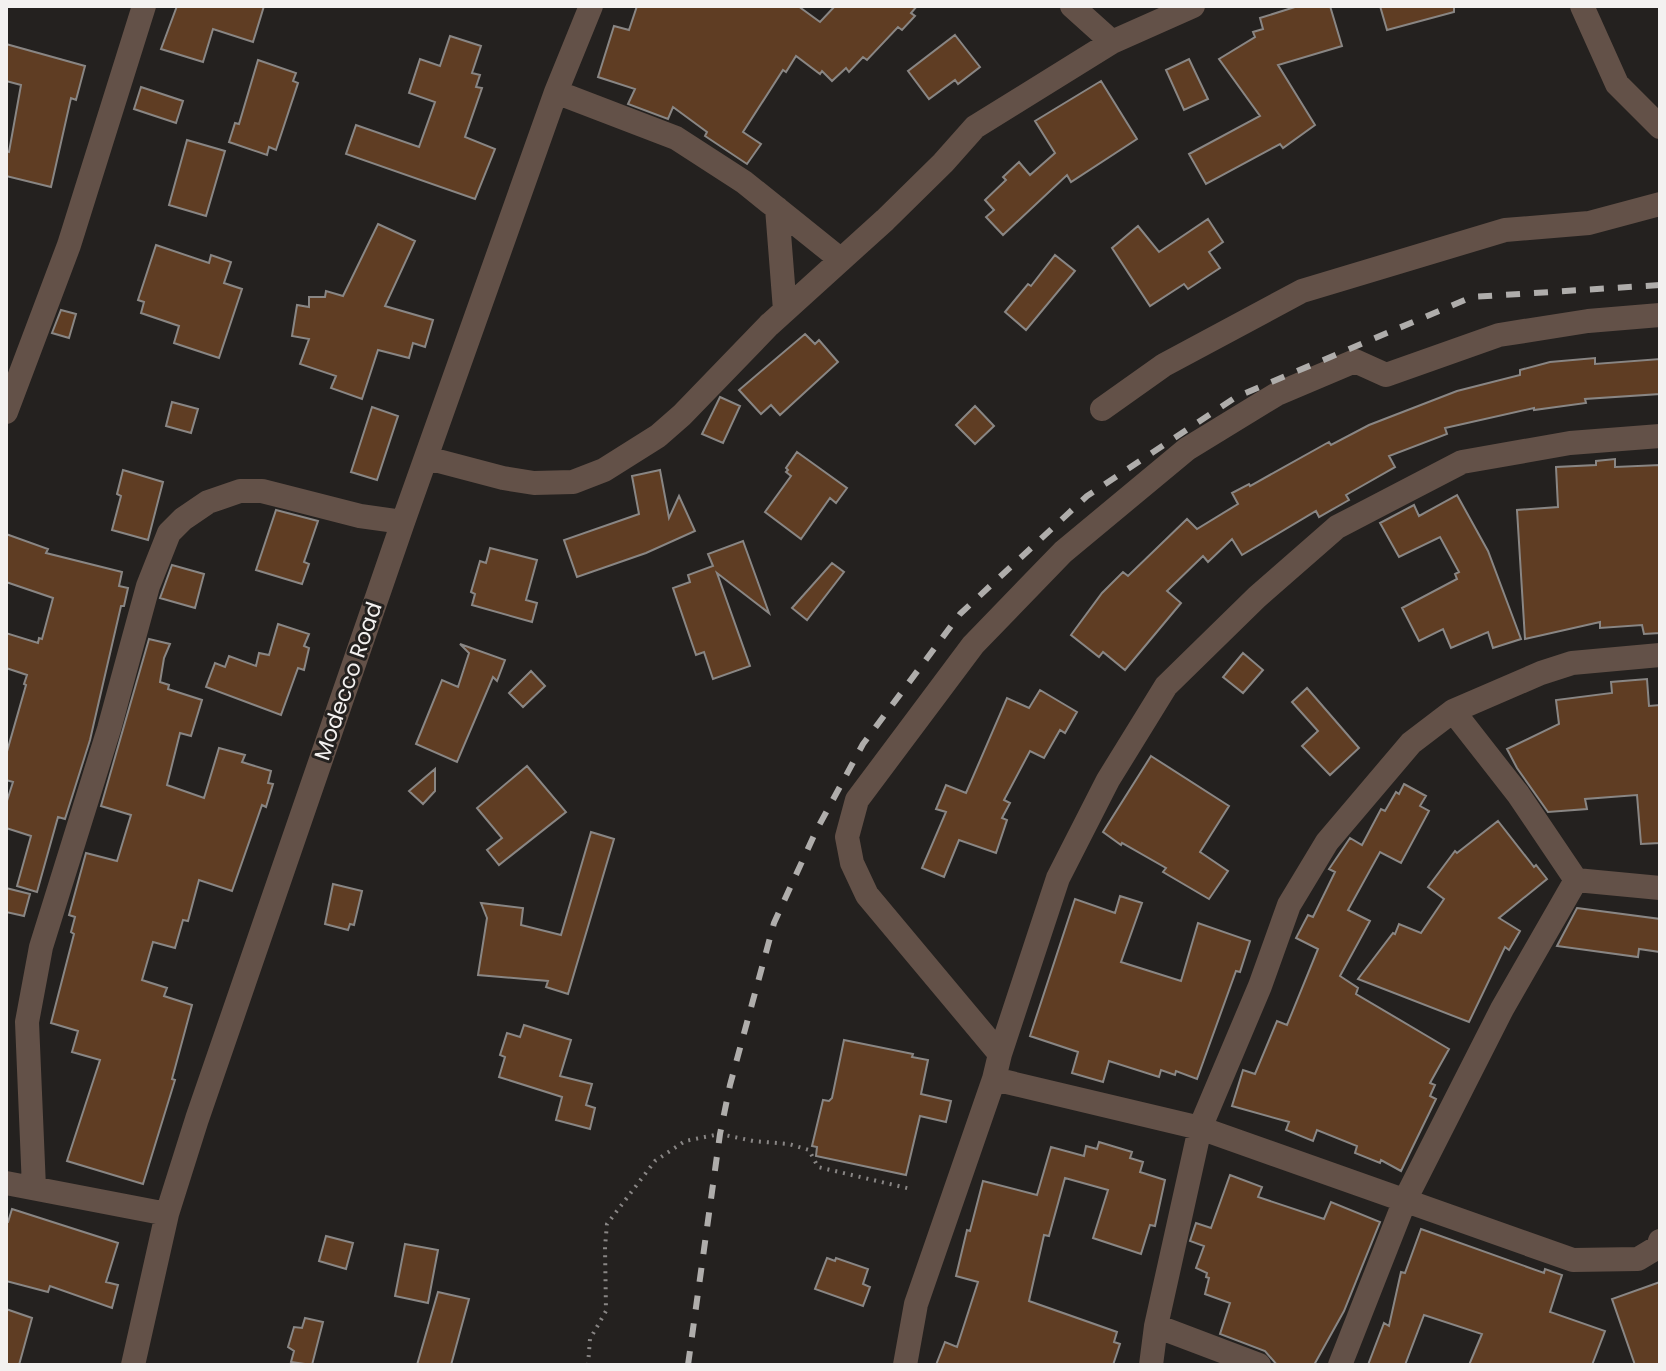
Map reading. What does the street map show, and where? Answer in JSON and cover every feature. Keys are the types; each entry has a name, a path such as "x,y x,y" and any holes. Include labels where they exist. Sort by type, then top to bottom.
{"street":[{"path":"6,412 69,245 144,6"},
{"name":"Modecco Road","path":"133,1365 167,1214 197,1119 403,522 556,92 591,6"},
{"path":"1072,6 1112,42"},
{"path":"427,458 503,478 560,483 587,479 640,449 682,415 785,310 924,182 975,127 1112,42 1193,6"},
{"path":"1582,6 1617,84 1660,127"},
{"path":"556,92 676,138 744,182 840,259"},
{"path":"1102,409 1164,365 1302,291 1505,230 1589,223 1660,204"},
{"path":"777,208 785,310"},
{"path":"1000,1054 867,895 852,863 847,837 857,800 973,645 1063,552 1176,458 1277,394 1355,361 1386,375 1499,335 1588,321 1660,315"},
{"path":"905,1365 916,1304 994,1079 1058,878 1108,780 1166,686 1257,597 1337,527 1462,462 1570,443 1660,436"},
{"path":"34,1188 27,1022 41,947 109,729 148,586 169,533 208,502 240,491 262,491 360,516 403,522"},
{"path":"1151,1365 1156,1326 1200,1128 1260,986 1289,905 1327,842 1411,743 1453,711 1572,663 1660,655"},
{"path":"1453,711 1518,794 1576,880"},
{"path":"1576,880 1660,888"},
{"path":"1340,1365 1405,1200 1502,1009 1576,880"},
{"path":"994,1079 1200,1128 1573,1260 1638,1259 1658,1247 1660,1241"},
{"path":"6,1183 167,1214"},
{"path":"1156,1326 1259,1365"}],"path":[{"path":"588,1365 590,1339 606,1311 607,1224 655,1161 685,1141 720,1134 789,1144 809,1150 818,1167 911,1189"}],"building":[{"path":"177,6 264,6 253,42 213,29 203,62 161,49"},
{"path":"637,6 798,6 820,22 835,6 917,6 911,13 915,16 902,30 898,27 867,60 863,57 849,72 846,68 832,81 822,71 820,74 796,56 786,72 783,70 743,132 761,144 747,164 705,136 707,132 673,107 668,119 628,104 635,89 598,77 614,26 629,30"},
{"path":"1298,6 1330,6 1342,46 1278,65 1315,125 1283,148 1280,144 1206,184 1189,154 1260,116 1219,59 1255,37 1253,32 1263,29 1260,18"},
{"path":"1380,6 1454,6 1454,12 1387,30"},
{"path":"955,35 980,67 958,84 955,80 929,99 908,71"},
{"path":"450,36 481,46 472,73 480,75 476,87 482,88 465,137 495,149 475,199 346,154 356,125 419,147 435,102 409,93 420,59 440,66"},
{"path":"6,44 85,66 76,100 71,98 51,187 6,176 6,151 9,152 21,85 6,81"},
{"path":"1189,59 1208,99 1184,110 1166,70"},
{"path":"258,60 296,73 293,81 298,83 276,150 269,147 267,155 229,142 235,123 239,124"},
{"path":"1101,81 1137,139 1071,182 1067,175 1003,235 986,217 994,210 985,200 1019,162 1030,175 1055,153 1035,121"},
{"path":"141,87 183,101 176,123 134,109"},
{"path":"187,140 225,151 206,216 169,205"},
{"path":"1208,219 1223,242 1209,252 1220,268 1188,289 1184,284 1150,306 1112,248 1138,226 1159,252"},
{"path":"378,224 415,241 385,306 433,320 425,347 413,343 409,358 378,350 362,399 331,388 336,376 300,364 309,339 292,336 297,305 309,307 309,297 325,297 326,291 343,296"},
{"path":"156,245 209,263 211,255 231,262 224,283 242,289 219,358 174,343 179,326 141,313 144,302 138,300"},
{"path":"1055,255 1075,271 1026,330 1005,312 1028,284 1031,286"},
{"path":"61,310 76,314 69,338 52,333"},
{"path":"805,334 815,344 819,340 838,362 780,415 771,405 761,414 739,390"},
{"path":"1595,358 1595,364 1660,359 1660,394 1585,399 1586,403 1534,408 1445,428 1447,434 1389,456 1395,467 1346,495 1349,500 1319,517 1316,511 1242,555 1232,539 1208,562 1203,556 1167,591 1181,603 1125,670 1103,652 1099,657 1071,635 1102,593 1123,572 1128,576 1187,519 1197,529 1238,504 1232,493 1249,484 1329,442 1331,445 1369,425 1457,391 1520,375 1520,370 1550,362"},
{"path":"720,397 740,406 723,443 702,434"},
{"path":"172,402 198,409 191,433 166,426"},
{"path":"975,406 994,426 975,444 956,425"},
{"path":"372,407 398,416 377,480 351,472"},
{"path":"797,452 847,488 836,503 830,498 801,539 765,512 791,476 786,468"},
{"path":"1615,459 1615,467 1660,465 1660,633 1644,634 1642,625 1600,628 1600,622 1525,639 1517,510 1558,507 1556,467 1596,465 1596,461"},
{"path":"123,470 163,482 148,540 112,530 121,496 117,494"},
{"path":"660,470 669,518 679,496 695,531 646,553 577,577 564,540 639,514 632,476"},
{"path":"1457,495 1488,551 1521,639 1493,648 1488,632 1451,648 1443,629 1419,641 1402,608 1457,579 1455,574 1459,572 1440,537 1399,557 1380,523 1414,505 1419,516"},
{"path":"276,510 318,521 304,562 309,564 302,584 256,570"},
{"path":"6,534 48,549 46,553 122,572 119,586 128,588 124,606 121,606 90,740 65,819 58,817 37,892 17,886 31,836 6,828 6,804 13,782 6,780 6,755 27,675 6,668 6,633 38,643 39,638 42,639 53,598 6,582"},
{"path":"743,541 769,613 717,573 750,666 713,679 704,652 696,655 673,588 690,582 688,575 713,566 708,554"},
{"path":"490,548 537,560 526,600 537,603 532,622 472,605 475,594 471,592 480,561 486,563"},
{"path":"832,563 844,572 807,620 792,608"},
{"path":"172,565 204,574 195,608 160,598"},
{"path":"278,624 309,634 304,646 309,648 304,670 298,668 281,715 206,687 215,663 225,667 229,656 256,666 259,653 269,655"},
{"path":"149,639 170,644 160,682 169,685 168,689 202,700 191,736 180,733 167,785 204,798 219,748 245,755 242,762 271,771 268,783 273,784 266,807 262,805 232,891 199,880 188,921 183,920 175,948 153,942 142,980 167,988 164,996 192,1005 172,1079 175,1080 143,1184 67,1161 100,1060 72,1052 78,1031 51,1023 74,934 71,932 75,917 69,915 86,853 117,861 131,815 101,806"},
{"path":"460,644 505,660 497,681 493,677 457,762 416,744 442,680 458,687 469,653"},
{"path":"1243,653 1263,670 1243,693 1223,677"},
{"path":"531,671 545,686 523,707 509,693"},
{"path":"1647,679 1649,706 1660,705 1660,843 1641,844 1637,795 1585,799 1587,809 1548,812 1507,749 1559,724 1556,700 1612,693 1611,682"},
{"path":"1307,688 1359,748 1330,775 1302,746 1318,731 1292,702"},
{"path":"1040,690 1077,712 1065,733 1060,730 1044,758 1030,751 1004,800 1010,803 1002,818 1007,820 996,853 959,840 944,877 922,868 946,812 936,809 946,785 966,793 1007,698 1029,708"},
{"path":"1151,756 1229,806 1200,852 1228,871 1209,899 1163,872 1166,868 1103,832"},
{"path":"527,766 566,812 499,865 487,850 502,838 477,808"},
{"path":"435,769 435,791 423,804 409,791"},
{"path":"1404,784 1426,796 1420,806 1429,811 1401,863 1380,852 1348,910 1370,921 1340,976 1358,988 1356,994 1449,1049 1430,1083 1435,1085 1430,1096 1436,1099 1401,1171 1381,1160 1380,1163 1355,1153 1357,1146 1317,1130 1313,1141 1286,1130 1289,1122 1232,1106 1243,1070 1255,1074 1277,1021 1287,1025 1318,949 1296,938 1308,915 1313,917 1335,872 1329,869 1350,838 1362,845 1381,809 1385,811"},
{"path":"1498,821 1547,879 1499,918 1520,931 1509,950 1505,947 1469,1022 1358,979 1395,934 1399,924 1421,933 1444,899 1428,887 1455,851 1457,853"},
{"path":"591,832 614,839 568,994 546,987 548,981 478,975 487,918 481,903 523,908 521,925 561,935"},
{"path":"333,884 362,891 354,925 350,924 348,930 325,924"},
{"path":"6,888 30,894 24,916 6,912"},
{"path":"1120,896 1142,903 1121,962 1181,981 1198,923 1250,941 1197,1079 1176,1071 1175,1075 1161,1070 1159,1077 1109,1061 1103,1082 1072,1073 1078,1052 1030,1036 1075,899 1115,913"},
{"path":"1577,908 1660,919 1660,952 1639,949 1638,957 1557,946"},
{"path":"524,1025 571,1040 560,1076 592,1084 586,1105 595,1108 590,1129 556,1120 562,1097 499,1077 505,1057 500,1055 507,1033 520,1037"},
{"path":"844,1040 928,1060 921,1094 951,1101 946,1122 920,1116 906,1175 816,1156 817,1147 812,1146 823,1100 832,1098"},
{"path":"1099,1142 1132,1152 1130,1158 1143,1162 1140,1172 1165,1180 1155,1226 1150,1225 1141,1254 1093,1238 1108,1190 1065,1178 1049,1236 1044,1235 1029,1301 1117,1332 1114,1342 1120,1344 1113,1365 936,1365 945,1342 957,1347 978,1282 956,1276 983,1181 1037,1195 1051,1147 1084,1156 1086,1146 1097,1149"},
{"path":"1230,1175 1262,1187 1258,1197 1324,1219 1331,1202 1380,1222 1344,1311 1314,1365 1277,1365 1265,1351 1220,1334 1230,1303 1205,1294 1209,1278 1206,1277 1207,1273 1196,1268 1204,1246 1190,1241 1196,1223 1211,1228"},
{"path":"12,1209 118,1243 106,1282 118,1285 112,1308 50,1286 48,1292 6,1281 6,1222"},
{"path":"1421,1229 1544,1273 1545,1269 1562,1275 1550,1312 1605,1331 1592,1365 1469,1365 1482,1334 1424,1315 1405,1365 1368,1365 1384,1323 1389,1326 1401,1272 1405,1273"},
{"path":"326,1236 353,1243 346,1269 319,1261"},
{"path":"405,1244 438,1250 428,1303 395,1296"},
{"path":"827,1258 868,1269 863,1284 870,1287 863,1306 815,1289"},
{"path":"1660,1282 1660,1365 1635,1365 1612,1299"},
{"path":"438,1292 469,1299 451,1365 417,1365"},
{"path":"6,1309 32,1318 19,1365 6,1365"},
{"path":"305,1318 323,1322 312,1365 291,1362 294,1351 288,1347 294,1327 302,1328"}],"railway":[{"path":"688,1365 720,1134 730,1085 774,923 816,831 863,744 960,614 1087,496 1236,397 1472,297 1660,285"}]}
